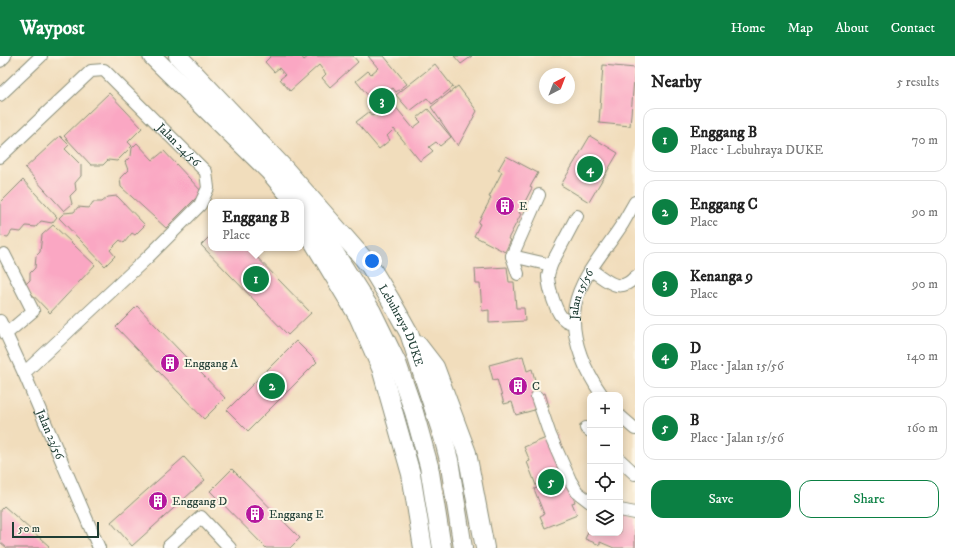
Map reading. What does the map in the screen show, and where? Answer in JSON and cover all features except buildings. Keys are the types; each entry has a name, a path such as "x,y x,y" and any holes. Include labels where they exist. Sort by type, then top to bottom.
{"highway":[{"path":"152,56 269,171 292,199"},
{"name":"Lebuhraya DUKE","path":"178,56 284,168 370,266 390,299 409,333 445,443 463,548"},
{"path":"269,171 287,199"},
{"name":"Lebuhraya DUKE","path":"304,214 329,244 371,310 397,363 414,412 429,466 442,548"},
{"path":"304,227 358,316 381,368 411,474 423,548"},
{"path":"409,333 435,367 467,453 485,548"}],"street":[{"path":"0,61 5,56"},
{"path":"0,95 42,56"},
{"name":"Jalan 24/56","path":"0,157 91,70 104,70 206,172 208,188 200,205 148,257 24,373"},
{"path":"518,274 512,256 539,195"},
{"name":"Jalan 15/56","path":"600,392 585,365 577,342 574,324 576,304 582,286 591,270 623,223 635,202"},
{"path":"574,324 564,320 559,315 548,279 551,265 577,216"},
{"path":"4,254 33,311 6,334"},
{"path":"512,256 551,265"},
{"path":"591,270 616,286 624,286 635,277"},
{"name":"Jalan 23/56","path":"0,322 24,373 99,548"},
{"path":"537,396 550,434 570,480 577,492 587,500"},
{"path":"623,419 635,429"},
{"path":"623,463 635,474"},
{"path":"623,511 635,513"},
{"path":"172,548 169,546 201,517 230,548"}],"place":[{"name":"Kenanga 9","path":"382,101"},
{"name":"D","path":"590,169"},
{"name":"E","path":"505,206"},
{"name":"Enggang B","path":"256,279"},
{"name":"Enggang A","path":"170,363"},
{"name":"Enggang C","path":"272,386"},
{"name":"C","path":"518,386"},
{"name":"B","path":"551,482"},
{"name":"Enggang D","path":"158,501"},
{"name":"Enggang E","path":"255,514"}]}
